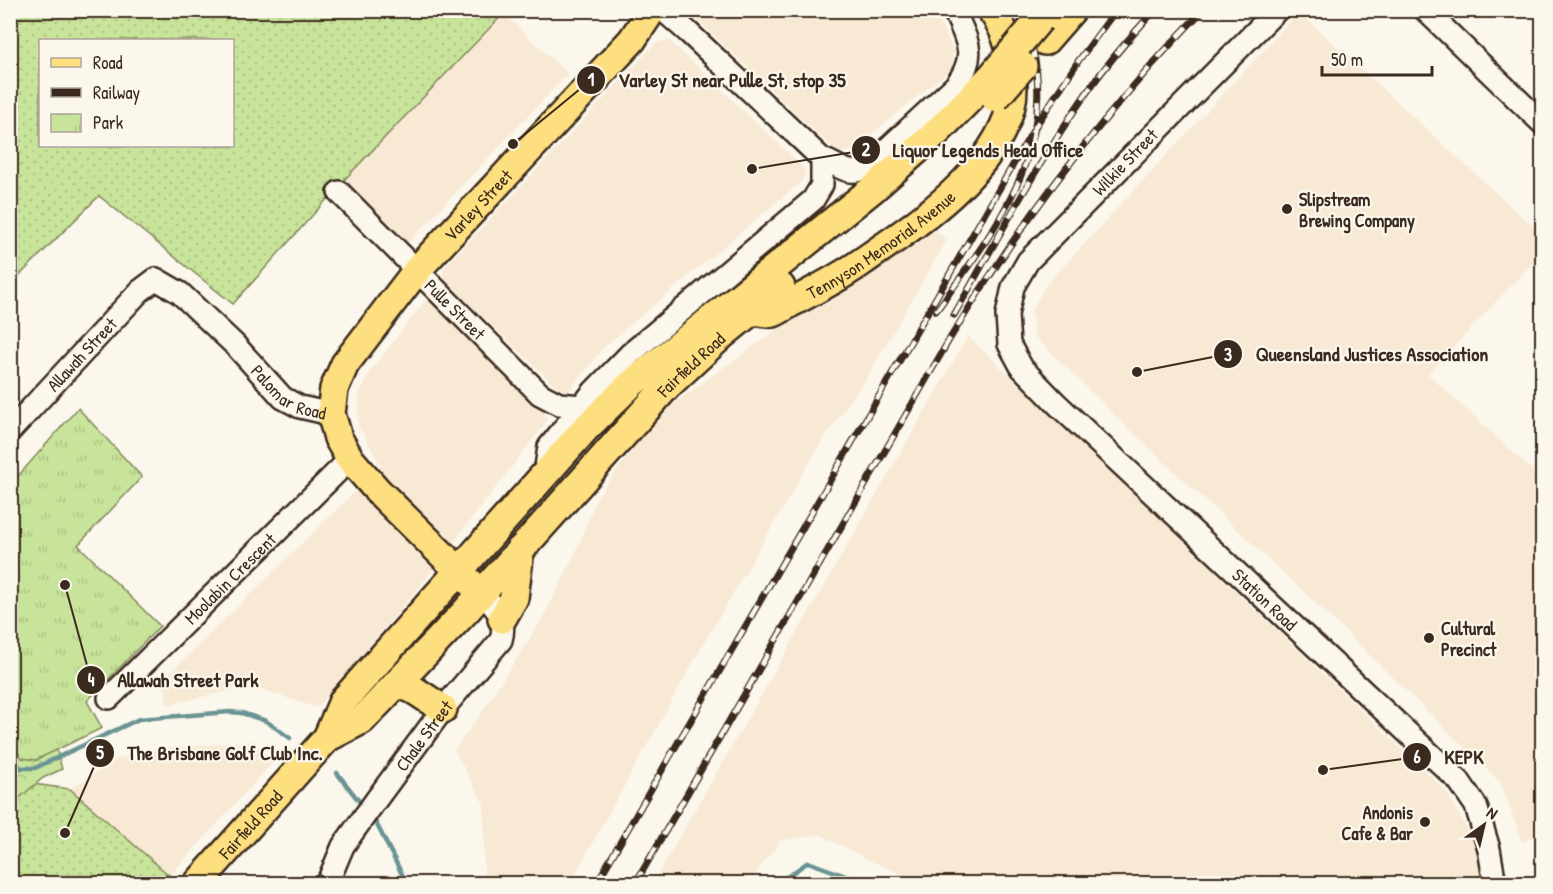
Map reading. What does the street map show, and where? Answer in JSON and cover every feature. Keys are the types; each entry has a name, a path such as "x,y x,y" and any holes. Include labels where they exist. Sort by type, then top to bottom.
{"main road":[{"name":"Varley Street","path":"332,414 334,389 345,364 417,270 632,40 652,10"},
{"name":"Tennyson Memorial Avenue","path":"752,311 772,313 840,278 914,226 964,181 976,167 1001,131 1008,116 1013,92 1009,46 991,10"},
{"name":"Fairfield Road","path":"327,738 362,720 482,594 667,386 722,335 912,180 951,143 1044,23 1072,10"},
{"name":"Fairfield Road","path":"197,884 327,738 343,701 586,428 631,384 874,188 993,87"},
{"name":"Palomar Road","path":"332,414 338,438 350,459 377,490 482,594"},
{"path":"502,619 514,598 520,550"},
{"path":"397,683 414,690 443,709"}],"street":[{"path":"663,10 822,159 851,172 866,168 957,84 967,69 969,46 954,10"},
{"name":"Wilkie Street","path":"1007,332 1007,315 1013,287 1028,261 1276,10"},
{"path":"1425,10 1542,123"},
{"name":"Fairfield Road","path":"545,474 549,447 582,406 630,354 813,200 822,185 822,159"},
{"name":"Pulle Street","path":"339,192 547,399 558,404 582,406"},
{"name":"Palomar Road","path":"156,279 180,293 235,345 284,398 300,407 332,414"},
{"name":"Allawah Street","path":"10,431 140,291 156,279"},
{"name":"Station Road","path":"1007,332 1009,344 1022,368 1057,404 1459,781 1476,806 1489,849 1495,884"},
{"name":"Moolabin Crescent","path":"110,698 350,459"},
{"path":"482,594 493,604 502,619"},
{"name":"Chale Street","path":"327,884 337,857 376,800 443,709 499,644 503,628 502,619"}],"shaded area":[{"path":"688,11 934,11 954,52 951,69 851,151 837,152"},
{"path":"1299,12 1542,235 1542,253 1428,374 1542,479 1542,834 1522,842 1501,783 1320,607 1130,430 1034,336 1032,310 1046,285"},
{"path":"503,13 568,74 408,243 342,182"},
{"path":"669,40 804,168 805,175 801,182 606,345 569,391 559,389 444,280 443,269 656,43"},
{"path":"930,227 947,240 866,379 819,446 703,645 570,883 491,883 484,875 484,804 454,750 479,717 545,614 575,554 597,497 659,414 785,324 830,302"},
{"path":"427,298 544,408 547,421 421,585 317,708 251,686 167,705 164,679 381,466 358,425 359,395 370,372"},
{"path":"968,336 1446,791 1472,838 1482,883 924,883 866,859 819,834 780,841 749,883 653,883"},
{"path":"253,741 274,761 170,876 70,789 117,759 161,749"}],"green space":[{"path":"11,11 506,11 346,178 233,304 99,196 11,284"},
{"path":"78,408 142,477 78,545 160,626 87,701 102,728 36,760 22,758 10,743 11,484"},
{"path":"10,678 48,717 62,769 43,778 11,805"},
{"path":"10,765 33,784 70,789 170,876 163,884 11,883"}],"waterway":[{"path":"10,757 21,768 35,768 139,719 230,712 242,713 266,721 290,738"},
{"path":"337,773 359,801"},
{"path":"375,821 407,884"},
{"path":"777,884 808,862 846,876 854,884"}],"railway":[{"path":"936,311 986,241 1006,206 1023,171 1034,134 1038,96 1034,54 1021,10"},
{"path":"596,884 1035,127 1079,60 1116,10"},
{"path":"954,315 1065,124 1108,64 1155,10"},
{"path":"635,884 949,340 1005,252 1099,127 1203,10"}],"place":[{"name":"Varley St near Pulle St, stop 35","path":"513,144"},
{"name":"Liquor Legends Head Office","path":"752,169"},
{"name":"Slipstream Brewing Company","path":"1287,209"},
{"name":"Queensland Justices Association","path":"1137,372"},
{"name":"Allawah Street Park","path":"65,585"},
{"name":"Cultural Precinct","path":"1429,638"},
{"name":"KEPK","path":"1323,770"},
{"name":"Andonis Cafe & Bar","path":"1425,822"},
{"name":"The Brisbane Golf Club Inc.","path":"65,833"}]}
